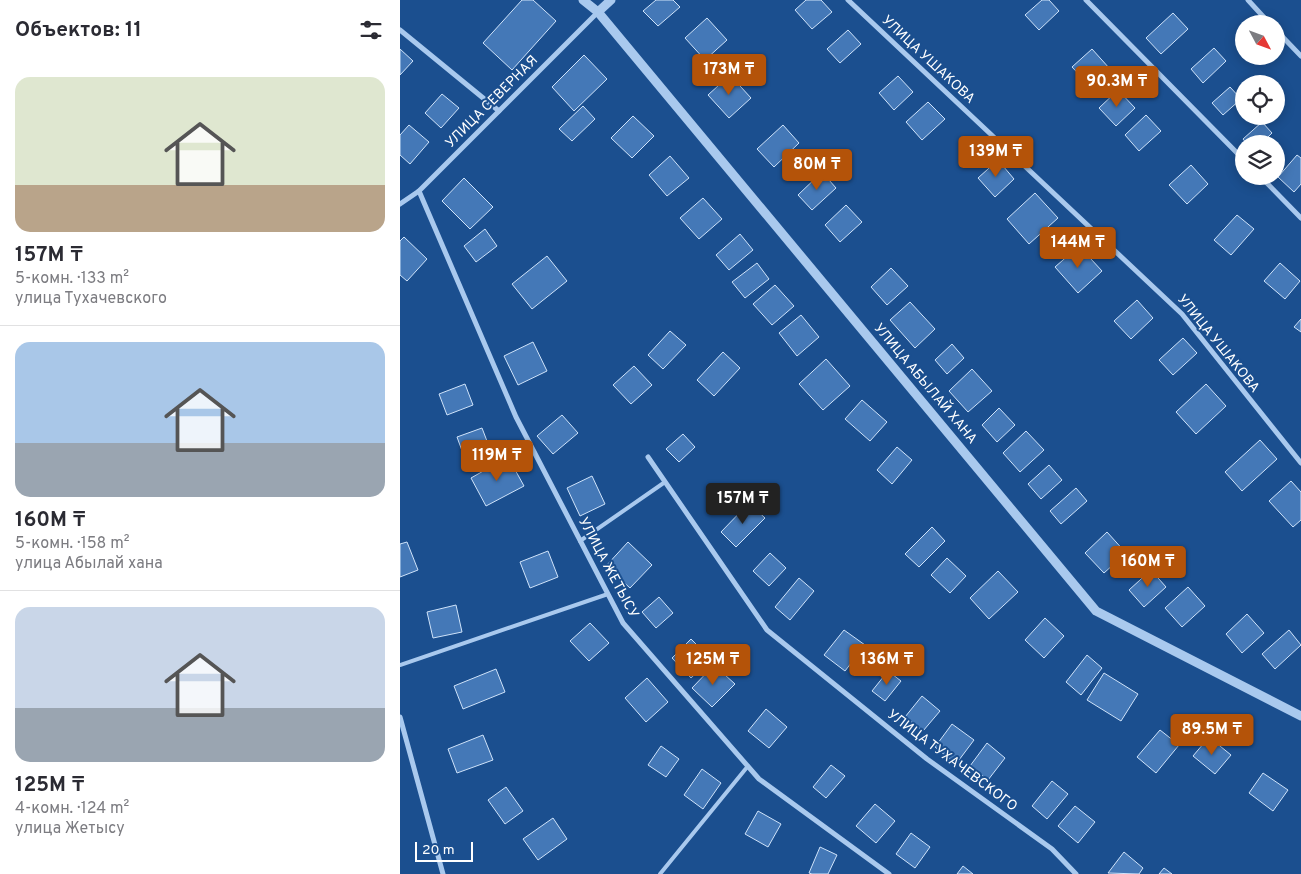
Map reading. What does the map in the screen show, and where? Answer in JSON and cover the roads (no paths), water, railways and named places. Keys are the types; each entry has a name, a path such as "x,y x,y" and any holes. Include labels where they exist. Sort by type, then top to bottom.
{"street":[{"name":"УЛИЦА АБЫЛАЙ ХАНА","path":"583,0 598,12 1096,611 1301,716"},
{"path":"598,12 611,0"},
{"name":"УЛИЦА УШАКОВА","path":"848,0 1182,314 1301,463"},
{"path":"1086,0 1235,151"},
{"path":"1248,0 1262,15"},
{"name":"УЛИЦА СЕВЕРНАЯ","path":"400,204 419,191 598,12"},
{"path":"400,30 499,111"},
{"path":"1285,39 1301,56"},
{"path":"1269,185 1301,218"},
{"name":"УЛИЦА ЖЕТЫСУ","path":"419,191 516,417 624,624 759,779 889,874"},
{"name":"УЛИЦА ТУХАЧЕВСКОГО","path":"648,457 767,630 927,759 1052,849 1076,874"},
{"path":"400,717 443,874"}],"lane":[{"path":"580,541 665,482"},
{"path":"400,665 608,594"},
{"path":"660,874 748,766"}]}
